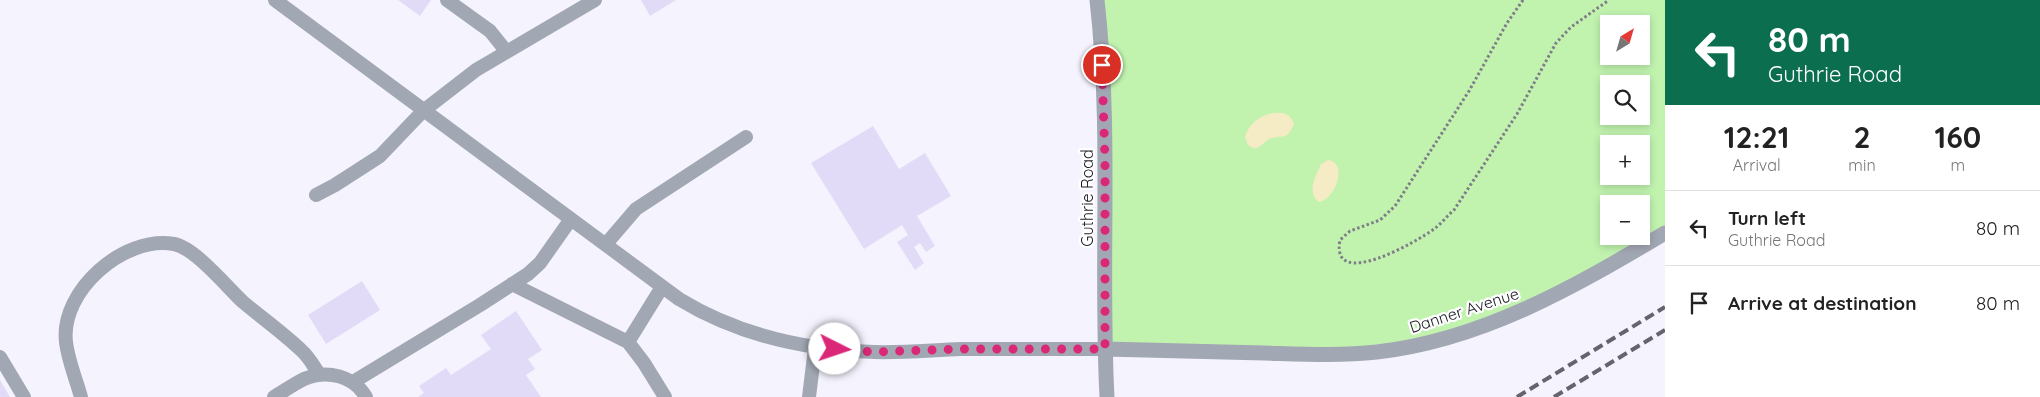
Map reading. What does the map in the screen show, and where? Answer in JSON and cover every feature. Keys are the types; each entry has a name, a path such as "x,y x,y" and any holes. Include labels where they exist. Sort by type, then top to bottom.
{"street":[{"name":"Guthrie Road","path":"1097,0 1100,27 1105,161 1105,349 1107,397"},
{"name":"Danner Avenue","path":"1105,349 1338,355 1403,348 1457,334 1526,309 1592,276 1665,233"}],"lane":[{"path":"275,0 662,287 686,304 723,323 756,334 815,348 874,352 959,349 1105,349"},
{"path":"447,0 490,31 506,51"},
{"path":"316,195 380,156 423,111 476,70 595,0"},
{"path":"606,244 636,209 746,137"},
{"path":"353,382 512,284 540,263 571,219"},
{"path":"80,397 66,341 70,310 79,291 95,274 121,255 151,244 175,244 195,255 242,300 303,351 320,375"},
{"path":"512,284 628,342 644,363 665,397"},
{"path":"628,342 662,287"},
{"path":"810,397 815,348"},
{"path":"0,358 24,397"},
{"path":"274,397 305,379 320,375 336,376 353,382 366,397"}],"path":[{"path":"1523,0 1503,30 1469,91 1395,206 1385,217 1350,231 1340,240 1339,246 1342,258 1348,262 1356,263 1404,248 1435,228 1446,218 1454,210 1517,114 1556,43 1571,27 1609,0"}],"green space":[{"path":"1097,0 1665,0 1665,233 1650,242 1650,195 1600,195 1600,245 1644,245 1560,293 1403,348 1105,349"}],"sand":[{"path":"1274,113 1284,113 1291,118 1294,124 1289,133 1285,136 1272,138 1258,148 1248,145 1245,137 1249,128 1260,118"},
{"path":"1328,160 1338,168 1339,174 1330,195 1325,200 1319,202 1313,194 1313,184 1321,164"}],"building":[{"path":"398,0 431,0 420,16"},
{"path":"641,0 676,0 650,16"},
{"path":"873,126 899,169 925,153 951,196 917,216 935,246 926,252 920,243 914,247 924,263 915,270 897,242 908,235 902,225 864,249 811,163"},
{"path":"362,281 380,310 326,344 308,315"},
{"path":"516,311 542,350 528,359 535,369 526,375 541,397 418,397 424,393 419,386 446,368 451,375 491,349 481,335"},
{"path":"0,380 10,397 0,397"}],"railway":[{"path":"1517,397 1665,307"},
{"path":"1554,397 1665,330"}],"route":[{"path":"835,349 874,352 959,349 1105,349 1105,161 1102,65"}]}
